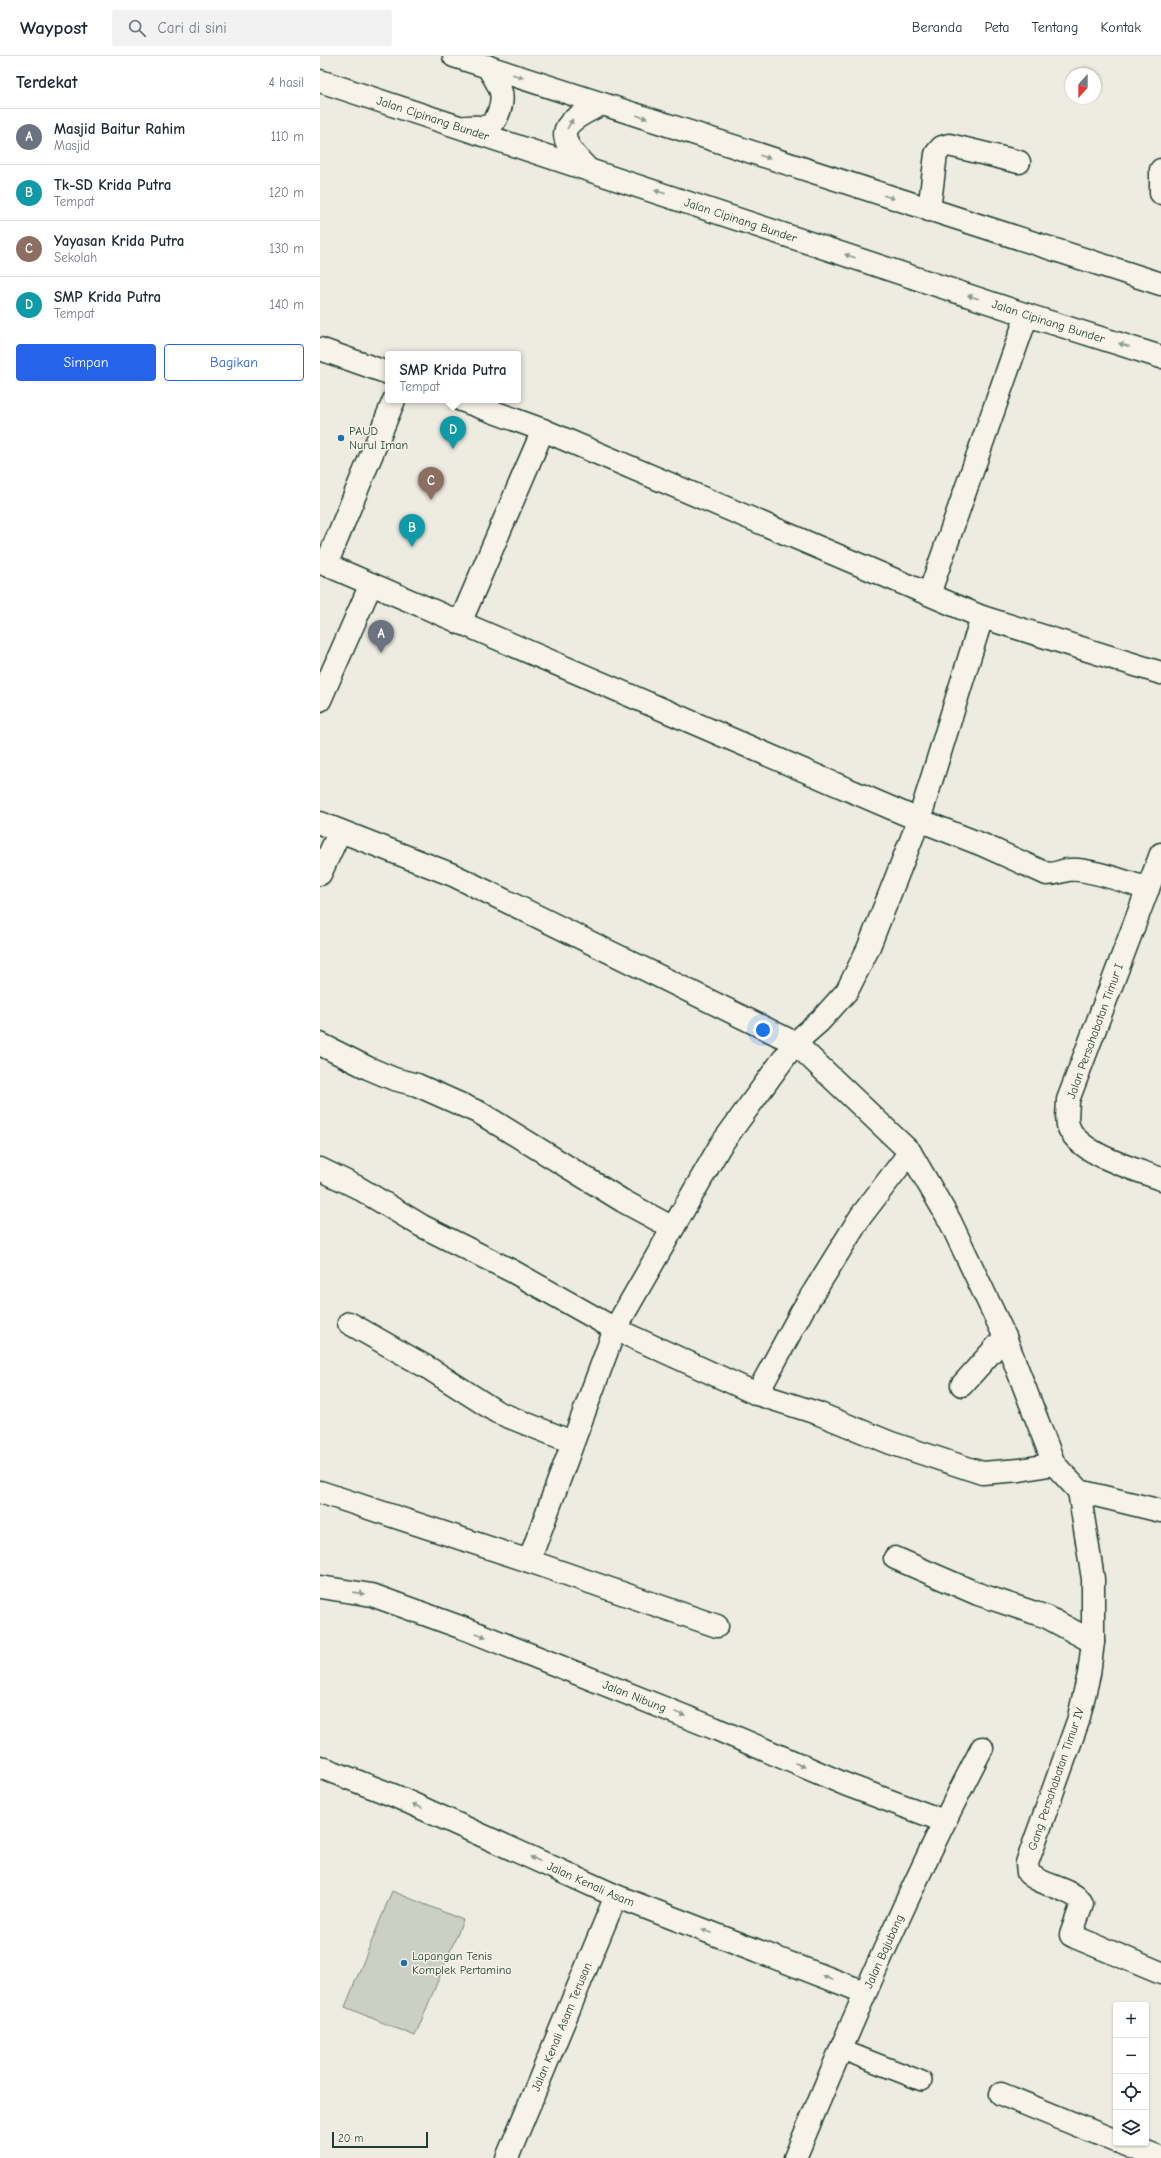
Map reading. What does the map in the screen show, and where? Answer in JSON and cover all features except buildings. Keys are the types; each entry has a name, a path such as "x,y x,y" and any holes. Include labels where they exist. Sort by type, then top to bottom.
{"street":[{"path":"454,56 1161,284"},
{"path":"462,127 488,126 494,123 499,113 503,99 501,89 487,66"},
{"name":"Jalan Cipinang Bunder","path":"320,82 587,168 1027,315 1161,357"},
{"path":"587,168 572,153 565,141 567,127 576,116 602,104"},
{"path":"929,210 936,154 942,147 949,145 1019,162"},
{"path":"1161,170 1161,193"},
{"path":"929,594 1027,315"},
{"path":"320,349 385,372"},
{"path":"393,403 323,564 920,820 983,845 1047,874 1059,874 1068,870 1084,871 1148,888"},
{"path":"470,403 543,430 982,618 1161,673"},
{"path":"460,623 543,430"},
{"path":"320,700 371,584"},
{"path":"529,1561 615,1329 720,1146 795,1043 820,1021 847,991 868,948 920,820 982,618"},
{"path":"320,823 453,875 795,1043 910,1152 950,1221 1005,1337 1054,1464 1079,1492 1161,1511"},
{"path":"320,874 340,831"},
{"name":"Jalan Persahabatan Timur I","path":"1161,856 1068,1100 1068,1125 1078,1142 1101,1156 1161,1179"},
{"path":"320,1044 368,1068 394,1079 417,1085 480,1113 623,1201 673,1228"},
{"path":"758,1394 802,1311 861,1216 910,1152"},
{"path":"320,1169 357,1187 422,1226 512,1271 615,1329 758,1394 817,1413 891,1443 982,1473 1020,1470 1054,1464"},
{"path":"349,1323 430,1369 497,1412 572,1442"},
{"path":"962,1385 1005,1337"},
{"path":"320,1492 529,1561 717,1626"},
{"name":"Gang Persahabatan Timur IV","path":"1079,1492 1093,1579 1093,1642 1089,1674 1078,1721 1027,1863 1028,1873 1035,1880 1075,1895 1080,1900 1082,1904 1071,1935 1161,1973"},
{"path":"894,1558 978,1594 1047,1617 1093,1642"},
{"name":"Jalan Nibung","path":"320,1587 372,1595 472,1631 714,1728 847,1785 944,1821"},
{"name":"Jalan Bajubang","path":"795,2158 864,1992 944,1821 982,1748"},
{"name":"Jalan Kenali Asam","path":"320,1767 395,1796 616,1896 864,1992"},
{"name":"Jalan Kenali Asam Terusan","path":"508,2158 616,1896"},
{"path":"1001,2094 1113,2139"},
{"path":"1129,2146 1159,2158"}],"lane":[{"path":"840,2049 922,2081"}],"shaded area":[{"name":"Lapangan Tenis Komplek Pertamina","path":"392,1891 463,1920 415,2036 345,2007"}],"place":[{"name":"PAUD Nurul Iman","path":"341,438"},
{"name":"SMP Krida Putra","path":"453,449"},
{"name":"Yayasan Krida Putra","path":"431,500"},
{"name":"Tk-SD Krida Putra","path":"412,547"},
{"name":"Masjid Baitur Rahim","path":"381,653"},
{"name":"Lapangan Tenis Komplek Pertamina","path":"404,1963"}]}
